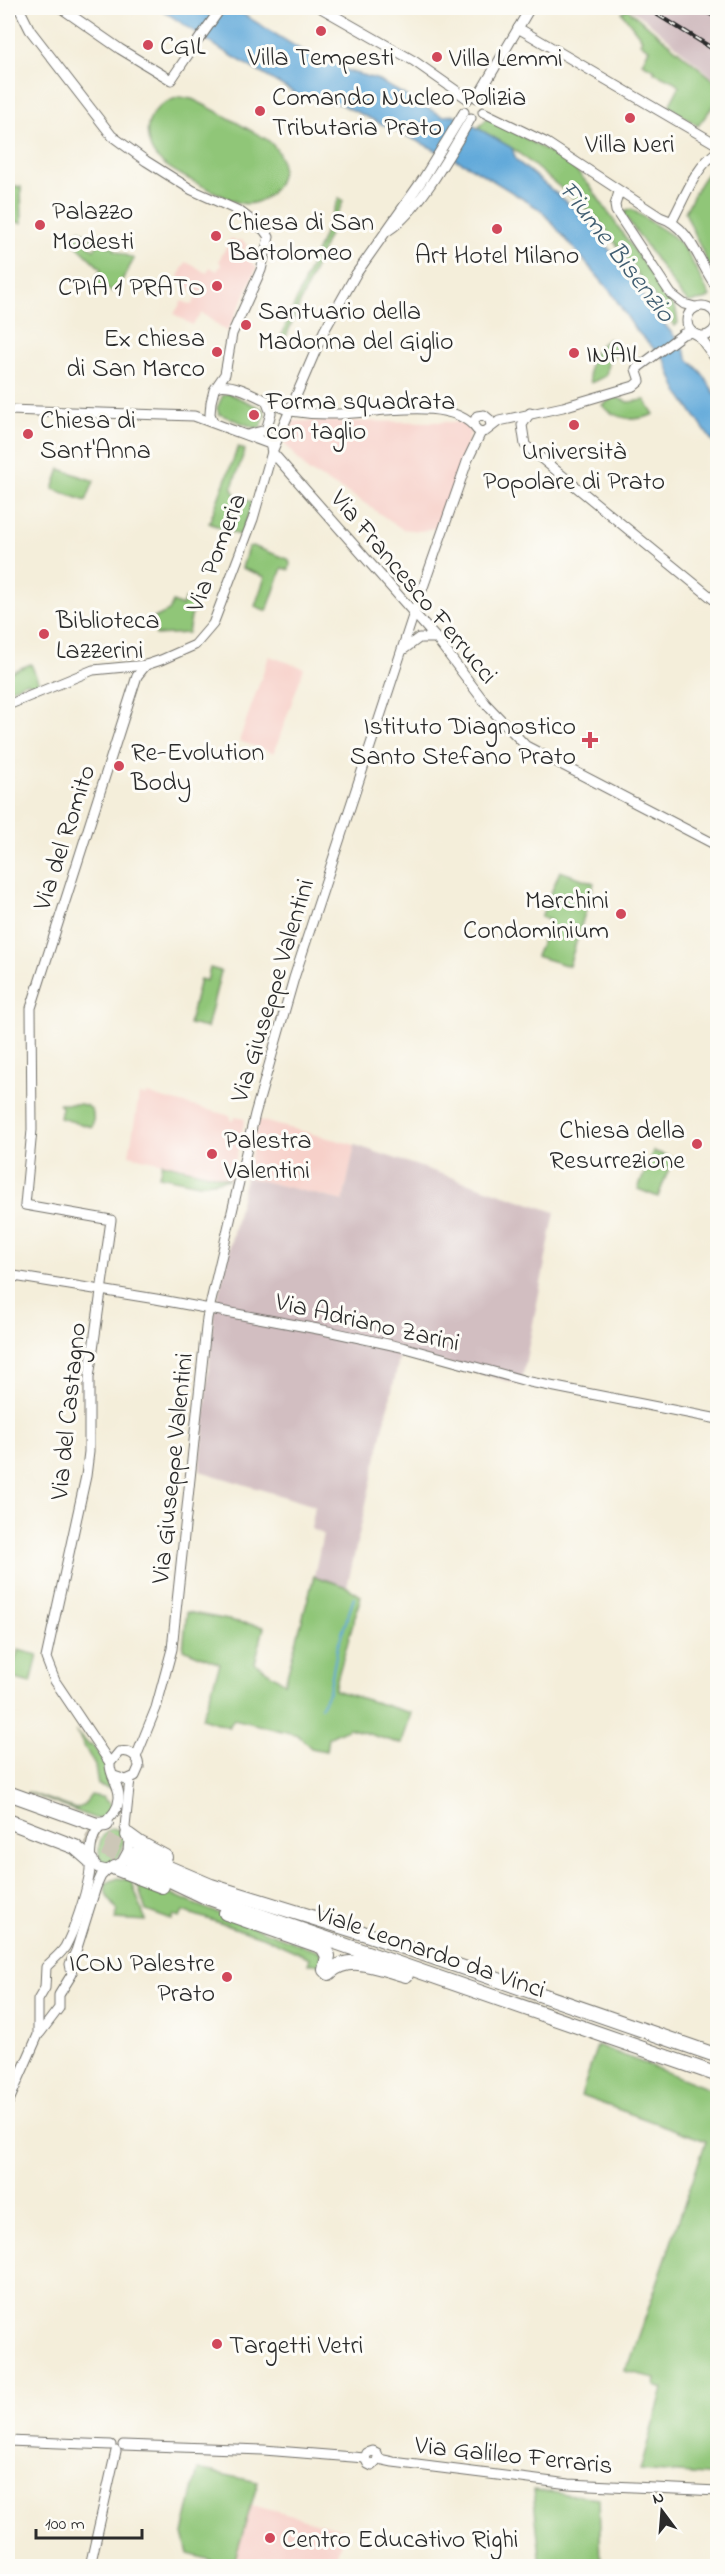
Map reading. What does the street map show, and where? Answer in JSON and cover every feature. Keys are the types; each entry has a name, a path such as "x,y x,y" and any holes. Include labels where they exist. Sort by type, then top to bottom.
{"highway":[{"path":"8,1793 97,1825 106,1824"},
{"path":"8,1800 87,1836 8,1813"},
{"path":"8,1821 75,1846 91,1861"},
{"path":"127,1831 139,1844 180,1864 311,1917"},
{"name":"Viale Leonardo da Vinci","path":"717,2056 363,1932 211,1886 134,1858 206,1897 717,2075"},
{"path":"111,1869 219,1911 323,1947 328,1956 327,1972 338,1965 359,1963 405,1975 449,1981"},
{"path":"219,1911 281,1923"}],"street":[{"path":"19,8 30,30 112,136 192,190 239,211 264,230 269,237 261,270 232,333 225,374 211,402 210,414 213,422"},
{"path":"62,8 120,50 171,80 221,8"},
{"path":"321,8 414,61 472,99 484,105 480,117 466,117 464,104 472,99 530,8"},
{"path":"518,28 717,145"},
{"path":"483,112 547,143 660,218 672,221 696,251 717,289 706,306"},
{"name":"Via Pomeria","path":"8,705 93,670 146,665 195,645 213,624 253,519 272,452 329,321 356,274 384,233 438,163 466,117"},
{"path":"672,221 697,174 708,158 717,151"},
{"path":"620,192 615,205 616,211 676,299 695,307 706,306 713,310 717,317 715,327 709,333 690,332 640,366 640,381"},
{"path":"695,307 687,316 690,332 717,362"},
{"path":"709,333 717,362"},
{"path":"218,386 234,386 267,403 291,411 350,415 367,410 433,410 461,416 481,432 499,421 627,389 640,381 645,368 661,351"},
{"path":"8,410 183,415 213,422 246,435 266,430 270,423 271,413 267,403"},
{"path":"270,423 291,411"},
{"path":"530,413 522,425 525,445 717,603"},
{"path":"473,424 477,416 484,415 490,420 491,426"},
{"name":"Via Giuseppe Valentini","path":"132,1754 144,1741 156,1708 172,1649 209,1308 255,1114 294,978 414,614 443,537 468,459 481,432"},
{"name":"Via Francesco Ferrucci","path":"246,435 270,444 272,452 436,638 486,704 526,746 717,846"},
{"path":"404,648 416,639 436,638"},
{"name":"Via del Romito","path":"111,1220 25,1205 32,1130 31,1008 137,676 146,665"},
{"name":"Via del Castagno","path":"110,1763 52,1676 46,1658 86,1476 89,1452 88,1389 111,1220"},
{"name":"Via Adriano Zarini","path":"8,1275 209,1308 406,1348 530,1382 717,1419"},
{"path":"38,2035 38,2000 45,1988 46,1967 56,1960 73,1926 89,1876 90,1850 95,1833 106,1824 119,1801 118,1785 114,1776 110,1763 119,1752 132,1754 139,1767 138,1772 130,1779 122,1780 114,1776"},
{"path":"8,2103 38,2035 59,2008 59,1995 72,1974 70,1964 96,1887 111,1869 122,1862 128,1851 130,1779"},
{"path":"106,1824 117,1822 127,1831"},
{"path":"91,1861 98,1868 111,1869"},
{"path":"56,1960 63,1959 70,1964"},
{"path":"38,2011 44,2015 54,2013"},
{"name":"Via Galileo Ferraris","path":"9,2441 117,2447 264,2450 364,2458 367,2453 373,2451 379,2459 569,2484 717,2491"},
{"path":"90,2566 117,2447"}],"shaded area":[{"path":"628,8 717,8 717,81 645,19"},
{"path":"231,238 238,242 240,239 247,245 241,254 257,267 243,299 227,332 202,313 192,325 174,314 182,301 192,305 197,295 178,276 186,262 207,273 210,267 217,271 221,265 219,260"},
{"path":"293,421 462,422 471,432 442,526 421,531 402,529 357,498 308,471 284,443"},
{"path":"269,656 304,668 274,753 239,741"},
{"path":"147,1094 231,1116 230,1120 233,1121 235,1117 245,1119 231,1179 129,1155 139,1095"},
{"path":"259,1120 355,1145 343,1201 246,1177"},
{"path":"355,1145 555,1212 521,1385 401,1351 347,1587 314,1576 323,1534 311,1529 315,1506 200,1471 213,1318 246,1177 343,1201"},
{"name":"Centro Educativo Righi","path":"252,2505 345,2530 333,2566 282,2566 281,2563 262,2558 254,2565 234,2560"}],"green space":[{"path":"627,9 715,81 717,101 698,126 669,106 679,87 675,82 654,72 655,70 642,63 649,49 640,43 642,39 622,13"},
{"path":"179,97 199,102 271,143 279,154 282,166 280,178 267,197 244,204 231,200 174,171 159,160 149,142 147,132 149,122 154,112 161,106"},
{"path":"488,117 570,164 589,185 676,310 678,323 675,326 598,219 515,150 478,128"},
{"path":"717,166 717,278 711,271 685,212 702,180"},
{"path":"8,185 21,187 22,223 8,221"},
{"path":"339,198 343,201 285,339 281,337"},
{"path":"631,209 673,236 687,252 710,296 705,300 689,302 681,295 623,213"},
{"path":"80,230 92,238 87,244 94,249 100,243 110,247 115,242 117,244 114,250 134,259 113,292 94,283 101,269 74,243"},
{"path":"609,339 618,351 608,362 606,376 591,383 589,370 592,358 599,347"},
{"path":"228,393 263,409 265,415 261,427 255,428 219,414 217,408 223,395"},
{"path":"615,397 628,402 645,400 654,414 634,419 613,414 602,405"},
{"path":"238,447 245,450 232,487 233,491 240,498 253,502 241,536 209,523"},
{"path":"60,469 94,481 86,501 53,489"},
{"path":"252,546 288,559 290,563 289,570 282,568 267,611 255,606 265,577 242,568 248,547"},
{"path":"185,599 194,602 188,633 156,635 152,619 169,611 173,602 182,606"},
{"path":"31,664 39,683 34,685 26,682 8,690 8,673"},
{"path":"560,871 594,883 569,966 536,956 551,921 541,917"},
{"path":"210,968 221,971 207,1028 189,1024 200,979 207,981"},
{"path":"58,1104 80,1104 91,1109 92,1127 60,1118 62,1108"},
{"path":"653,1151 673,1158 658,1197 638,1189"},
{"path":"162,1163 230,1179 199,1184 159,1176"},
{"path":"314,1576 347,1587 361,1596 334,1690 411,1713 402,1744 349,1728 328,1738 326,1751 311,1748 298,1735 234,1719 229,1727 202,1718 220,1664 183,1649 187,1612 264,1627 255,1663 285,1683"},
{"path":"18,1650 38,1655 31,1683 11,1678"},
{"path":"76,1731 90,1746 92,1744 105,1762 114,1790 98,1785 95,1766"},
{"path":"27,1792 76,1809 83,1806 91,1795 102,1797 113,1807 107,1816 96,1819"},
{"path":"113,1828 122,1831 123,1847 115,1859 105,1863 100,1859 99,1845 105,1833"},
{"path":"135,1877 194,1904 322,1953 320,1964 308,1964 310,1958 268,1939 183,1911 180,1918 174,1916 172,1920 146,1911"},
{"path":"118,1878 131,1880 146,1921 115,1919 118,1911 107,1896 105,1888 106,1883"},
{"path":"597,2045 717,2092 717,2476 640,2470 663,2389 655,2386 656,2378 624,2371 630,2362 706,2141 581,2096"},
{"path":"198,2469 258,2482 235,2559 254,2566 210,2566 211,2560 188,2554 183,2534"},
{"path":"533,2490 599,2498 601,2566 541,2566"}],"water":[{"path":"159,8 233,8 322,63 341,65 348,71 376,79 442,116 455,115 512,148 516,160 587,219 683,347 688,359 702,373 717,397 717,448 678,392 665,360 635,329 611,292 541,210 469,166 340,104 298,95 222,50"}],"waterway":[{"path":"321,1706 329,1691 338,1645 354,1598"}],"tunnel":[{"path":"88,1831 136,1854"},
{"path":"85,1840 132,1862"}],"railway":[{"path":"647,8 718,52"},
{"path":"699,8 718,18"}],"place":[{"name":"Villa Tempesti","path":"321,31"},
{"name":"CGIL","path":"148,45"},
{"name":"Villa Lemmi","path":"437,57"},
{"name":"Comando Nucleo Polizia Tributaria Prato","path":"260,111"},
{"name":"Villa Neri","path":"630,118"},
{"name":"Palazzo Modesti","path":"40,225"},
{"name":"Art Hotel Milano","path":"497,229"},
{"name":"Chiesa di San Bartolomeo","path":"216,236"},
{"name":"CPIA 1 PRATO","path":"217,286"},
{"name":"Santuario della Madonna del Giglio","path":"246,325"},
{"name":"Ex chiesa di San Marco","path":"217,352"},
{"name":"INAIL","path":"574,353"},
{"name":"Forma squadrata con taglio","path":"254,415"},
{"name":"Università Popolare di Prato","path":"574,425"},
{"name":"Chiesa di Sant'Anna","path":"28,434"},
{"name":"Biblioteca Lazzerini","path":"44,634"},
{"name":"Istituto Diagnostico Santo Stefano Prato","path":"590,740"},
{"name":"Re-Evolution Body","path":"119,766"},
{"name":"Marchini Condominium","path":"621,914"},
{"name":"Chiesa della Resurrezione","path":"697,1144"},
{"name":"Palestra Valentini","path":"212,1154"},
{"name":"ICON Palestre Prato","path":"227,1977"},
{"name":"Targetti Vetri","path":"217,2344"},
{"name":"Centro Educativo Righi","path":"270,2538"}],"water label":[{"name":"Fiume Bisenzio","path":"618,251"}]}
